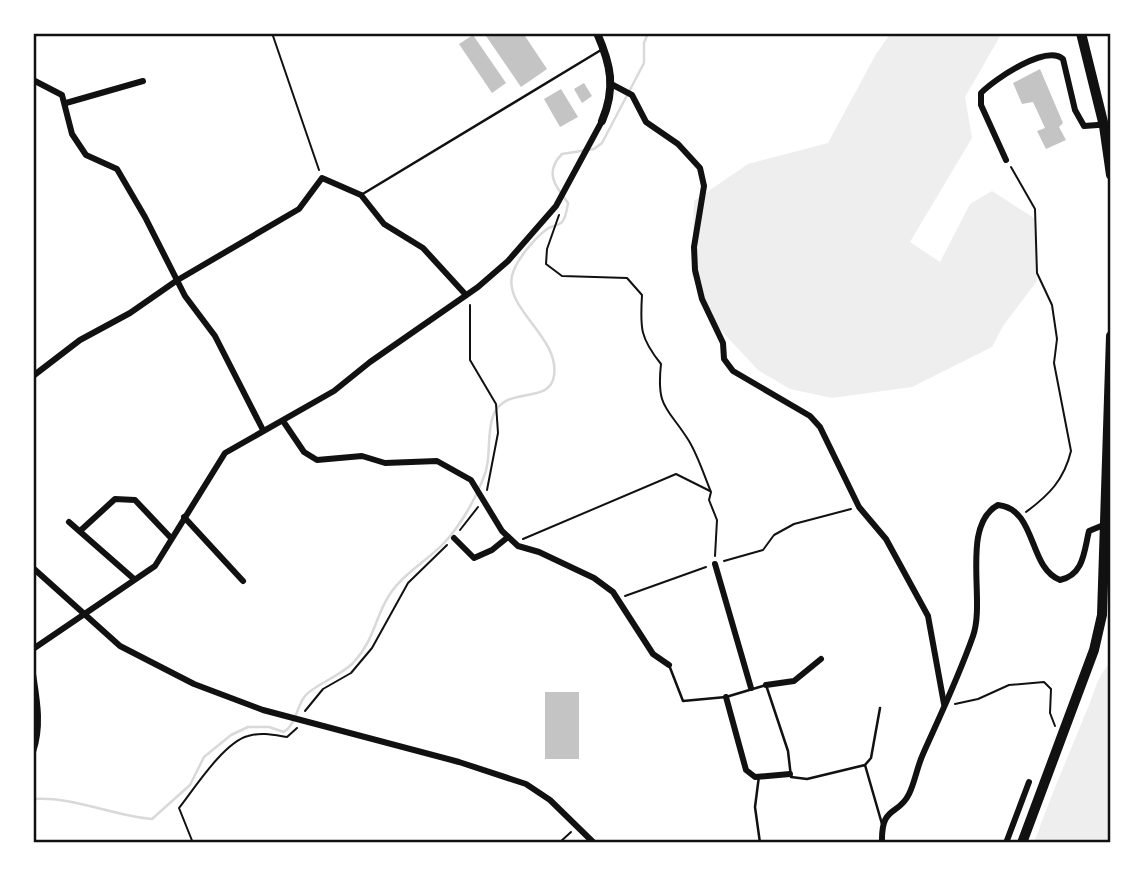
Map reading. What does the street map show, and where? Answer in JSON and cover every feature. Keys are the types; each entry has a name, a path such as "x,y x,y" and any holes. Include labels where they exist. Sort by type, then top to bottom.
{"main road":[{"path":"1081,33 1107,125 1111,175"},
{"path":"1022,843 1100,624 1105,585 1111,336"}],"street":[{"path":"33,649 155,566 225,453 334,391 370,362 467,295 508,261 556,206 602,121 613,85 597,33"},
{"path":"1006,160 981,105 981,93 1044,54 1057,54 1063,59 1075,110 1084,126 1107,125"},
{"path":"33,80 62,95 72,134 86,155 117,169 177,281 215,336 263,430"},
{"path":"66,103 143,81"},
{"path":"613,85 632,95 646,122 678,144 700,168 704,186 694,247 695,270 702,299 723,343 724,359 742,377 790,403 820,426 859,506 886,539 928,616 944,704"},
{"path":"33,376 80,340 130,313 177,281 299,209 322,178 361,195 384,224 423,248 467,295"},
{"path":"283,421 304,452 317,460 362,456 385,463 437,461 471,480 508,537 594,578 620,598 634,629 653,654 669,665"},
{"path":"80,531 115,499 135,500 171,538"},
{"path":"882,843 882,825 893,808 909,795 976,624 976,551 987,513 998,505 1006,506 1020,517 1044,564 1060,580 1076,573 1089,531 1106,524"},
{"path":"184,517 243,581"},
{"path":"69,522 134,579"},
{"path":"454,538 474,558 492,550 508,537"},
{"path":"715,564 751,688"},
{"path":"33,568 120,646 194,684 263,710 459,762 526,784 550,800 594,843"},
{"path":"766,685 794,681 821,659"},
{"path":"33,674 38,709 38,738 33,752"},
{"path":"726,697 746,770 759,776 790,774"},
{"path":"1006,843 1029,782"}],"lane":[{"path":"361,195 604,49"},
{"path":"669,665 683,701 726,697 766,685 788,751 791,777 807,779 865,765 871,758 880,708"},
{"path":"865,765 882,825"},
{"path":"759,776 755,807 760,843"}],"path":[{"path":"272,33 322,178"},
{"path":"1006,160 1035,209 1037,273 1052,305 1058,339 1054,363 1071,451 1068,465 1053,491 1020,517"},
{"path":"562,208 547,249 545,264 562,276 626,278 642,295 640,325 645,343 661,364 659,387 666,412 690,442 711,492 709,500 717,520 715,564"},
{"path":"193,843 179,808 208,770 235,743 246,736 287,737 302,721 305,710 323,689 351,673 372,648 408,583 454,538 484,500 498,433 496,404 470,360 472,309 467,295"},
{"path":"514,542 676,474 711,492"},
{"path":"620,598 763,550 774,535 794,524 859,506"},
{"path":"944,704 971,702 1009,685 1044,682 1051,690 1051,720 1062,733"},
{"path":"559,843 577,827"}],"shaded area":[{"path":"891,33 1002,33 965,97 972,138 910,242 940,262 970,204 992,191 1034,218 1037,281 1003,326 992,347 912,387 832,398 790,389 758,370 717,326 692,275 694,201 748,164 828,143 876,54"},
{"path":"1111,662 1111,843 1034,843 1096,685"}],"building":[{"path":"484,33 523,33 547,69 521,87"},
{"path":"473,35 506,83 492,93 459,44"},
{"path":"1040,69 1063,123 1059,127 1066,140 1046,149 1037,131 1045,128 1033,102 1022,104 1013,83"},
{"path":"584,83 592,96 582,103 574,89"},
{"path":"561,89 578,117 560,127 544,99"},
{"path":"545,692 579,692 579,759 545,759"}],"waterway":[{"path":"33,799 63,800 152,819 190,785 204,757 231,735 248,727 269,727 284,732 292,724 305,696 347,668 361,654 390,594 444,543 471,504 486,472 491,424 499,406 507,400 536,393 550,385 554,376 554,362 542,336 516,300 512,276 531,244 547,229 564,219 568,203 553,179 554,167 562,154 594,149 602,143 644,63 644,43 648,33"}]}
